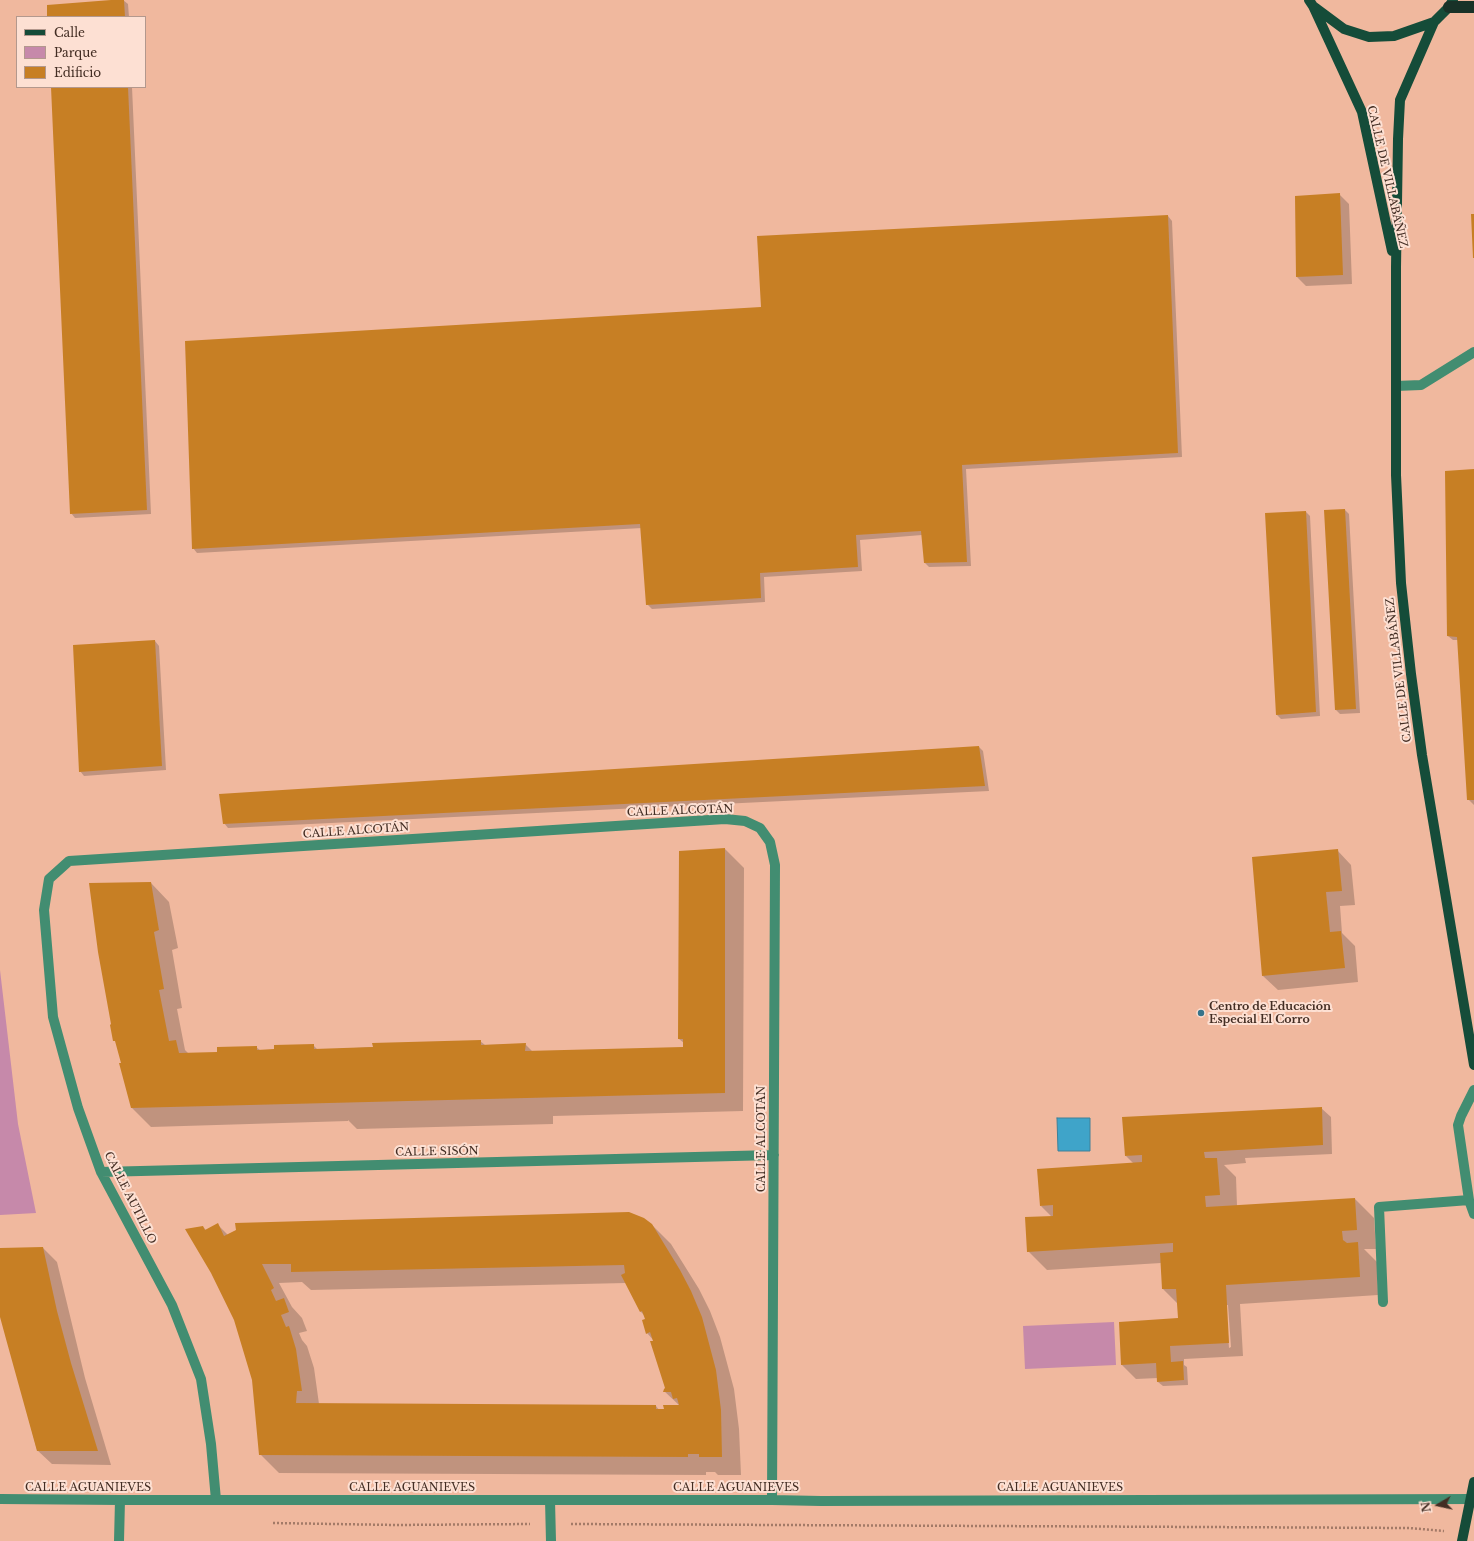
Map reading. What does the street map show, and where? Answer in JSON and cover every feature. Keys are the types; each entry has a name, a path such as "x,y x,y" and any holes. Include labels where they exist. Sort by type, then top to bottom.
{"highway":[{"path":"1451,4 1474,7"}],"main road":[{"path":"1311,3 1344,29 1369,37 1394,36 1434,22 1451,4"},
{"name":"CALLE DE VILLABÁÑEZ","path":"1311,3 1362,112 1396,267"},
{"name":"CALLE DE VILLABÁÑEZ","path":"1434,22 1400,100 1396,267 1396,475 1401,584 1411,674 1422,755 1474,1065"},
{"path":"1463,1536 1473,1499 1474,1482"}],"street":[{"path":"1396,386 1421,385 1474,352"},
{"name":"CALLE ALCOTÁN","path":"69,861 725,819 745,822 760,828 770,842 775,865 772,1500"},
{"name":"CALLE AUTILLO","path":"69,861 48,880 44,910 53,1018 78,1108 101,1172 172,1305 202,1379 211,1444 216,1500"},
{"path":"1474,1090 1458,1125 1469,1200 1474,1214"},
{"name":"CALLE SISÓN","path":"101,1172 774,1155"},
{"path":"1383,1302 1379,1207 1469,1200"},
{"name":"CALLE AGUANIEVES","path":"0,1499 837,1501 1473,1499"},
{"path":"119,1541 120,1500"},
{"path":"550,1500 551,1541"}],"path":[{"path":"269,1523 395,1525 550,1524 1401,1528 1463,1536"}],"green space":[{"path":"0,970 18,1124 36,1213 0,1215"},
{"path":"1114,1322 1116,1365 1025,1369 1023,1326"}],"water":[{"path":"1057,1118 1090,1118 1090,1151 1058,1151"}],"building":[{"path":"124,0 125,16 47,16 47,5"},
{"path":"51,88 128,88 147,510 70,514"},
{"path":"1340,193 1343,275 1296,277 1295,196"},
{"path":"1471,214 1474,214 1474,258 1473,258"},
{"path":"1168,215 1178,453 962,465 967,562 924,563 921,531 856,535 858,567 760,573 761,598 646,605 640,524 192,549 185,341 761,307 757,236"},
{"path":"1474,469 1474,800 1467,800 1457,637 1447,636 1445,471"},
{"path":"1345,509 1356,709 1335,710 1324,510"},
{"path":"1306,511 1316,712 1276,715 1265,513"},
{"path":"155,640 162,766 79,772 73,645"},
{"path":"979,746 985,786 223,824 219,794"},
{"path":"725,848 725,1093 131,1108 119,1063 121,1063 115,1041 113,1041 110,1025 89,883 151,882 159,930 154,932 164,989 159,990 169,1041 176,1040 179,1053 217,1052 217,1047 257,1046 257,1050 274,1049 274,1045 314,1044 314,1049 373,1047 372,1043 481,1040 481,1045 526,1043 525,1051 683,1047 683,1039 678,1039 679,851"},
{"path":"1338,849 1342,891 1326,892 1330,932 1341,931 1345,968 1262,976 1252,857"},
{"path":"1322,1107 1323,1145 1204,1152 1205,1158 1217,1158 1220,1195 1205,1196 1206,1207 1355,1198 1357,1230 1342,1231 1343,1240 1347,1243 1358,1242 1360,1277 1226,1285 1229,1343 1170,1346 1171,1362 1183,1361 1184,1380 1157,1382 1156,1363 1121,1365 1119,1322 1178,1318 1176,1289 1162,1289 1160,1253 1173,1252 1173,1243 1027,1252 1025,1217 1053,1216 1053,1205 1040,1206 1037,1169 1142,1162 1142,1155 1125,1156 1122,1117"},
{"path":"629,1212 644,1218 652,1224 680,1270 702,1317 716,1370 721,1410 722,1457 699,1457 699,1454 688,1454 688,1457 259,1455 252,1380 234,1320 211,1273 185,1229 203,1226 205,1230 218,1223 224,1236 236,1230 235,1223","holes":["262,1264 291,1264 291,1272 624,1265 625,1273 621,1275 640,1312 642,1311 645,1319 642,1320 646,1334 650,1332 653,1341 650,1341 665,1388 663,1392 671,1392 673,1399 677,1398 679,1405 663,1405 664,1409 656,1409 656,1405 296,1403 297,1391 302,1391 296,1349 289,1326 286,1327 281,1315 289,1312 284,1298 276,1301 271,1290 274,1288"]},
{"path":"43,1247 57,1311 71,1363 98,1451 37,1451 0,1317 0,1248"}],"place":[{"name":"Centro de Educación Especial El Corro","path":"1201,1013"}]}
